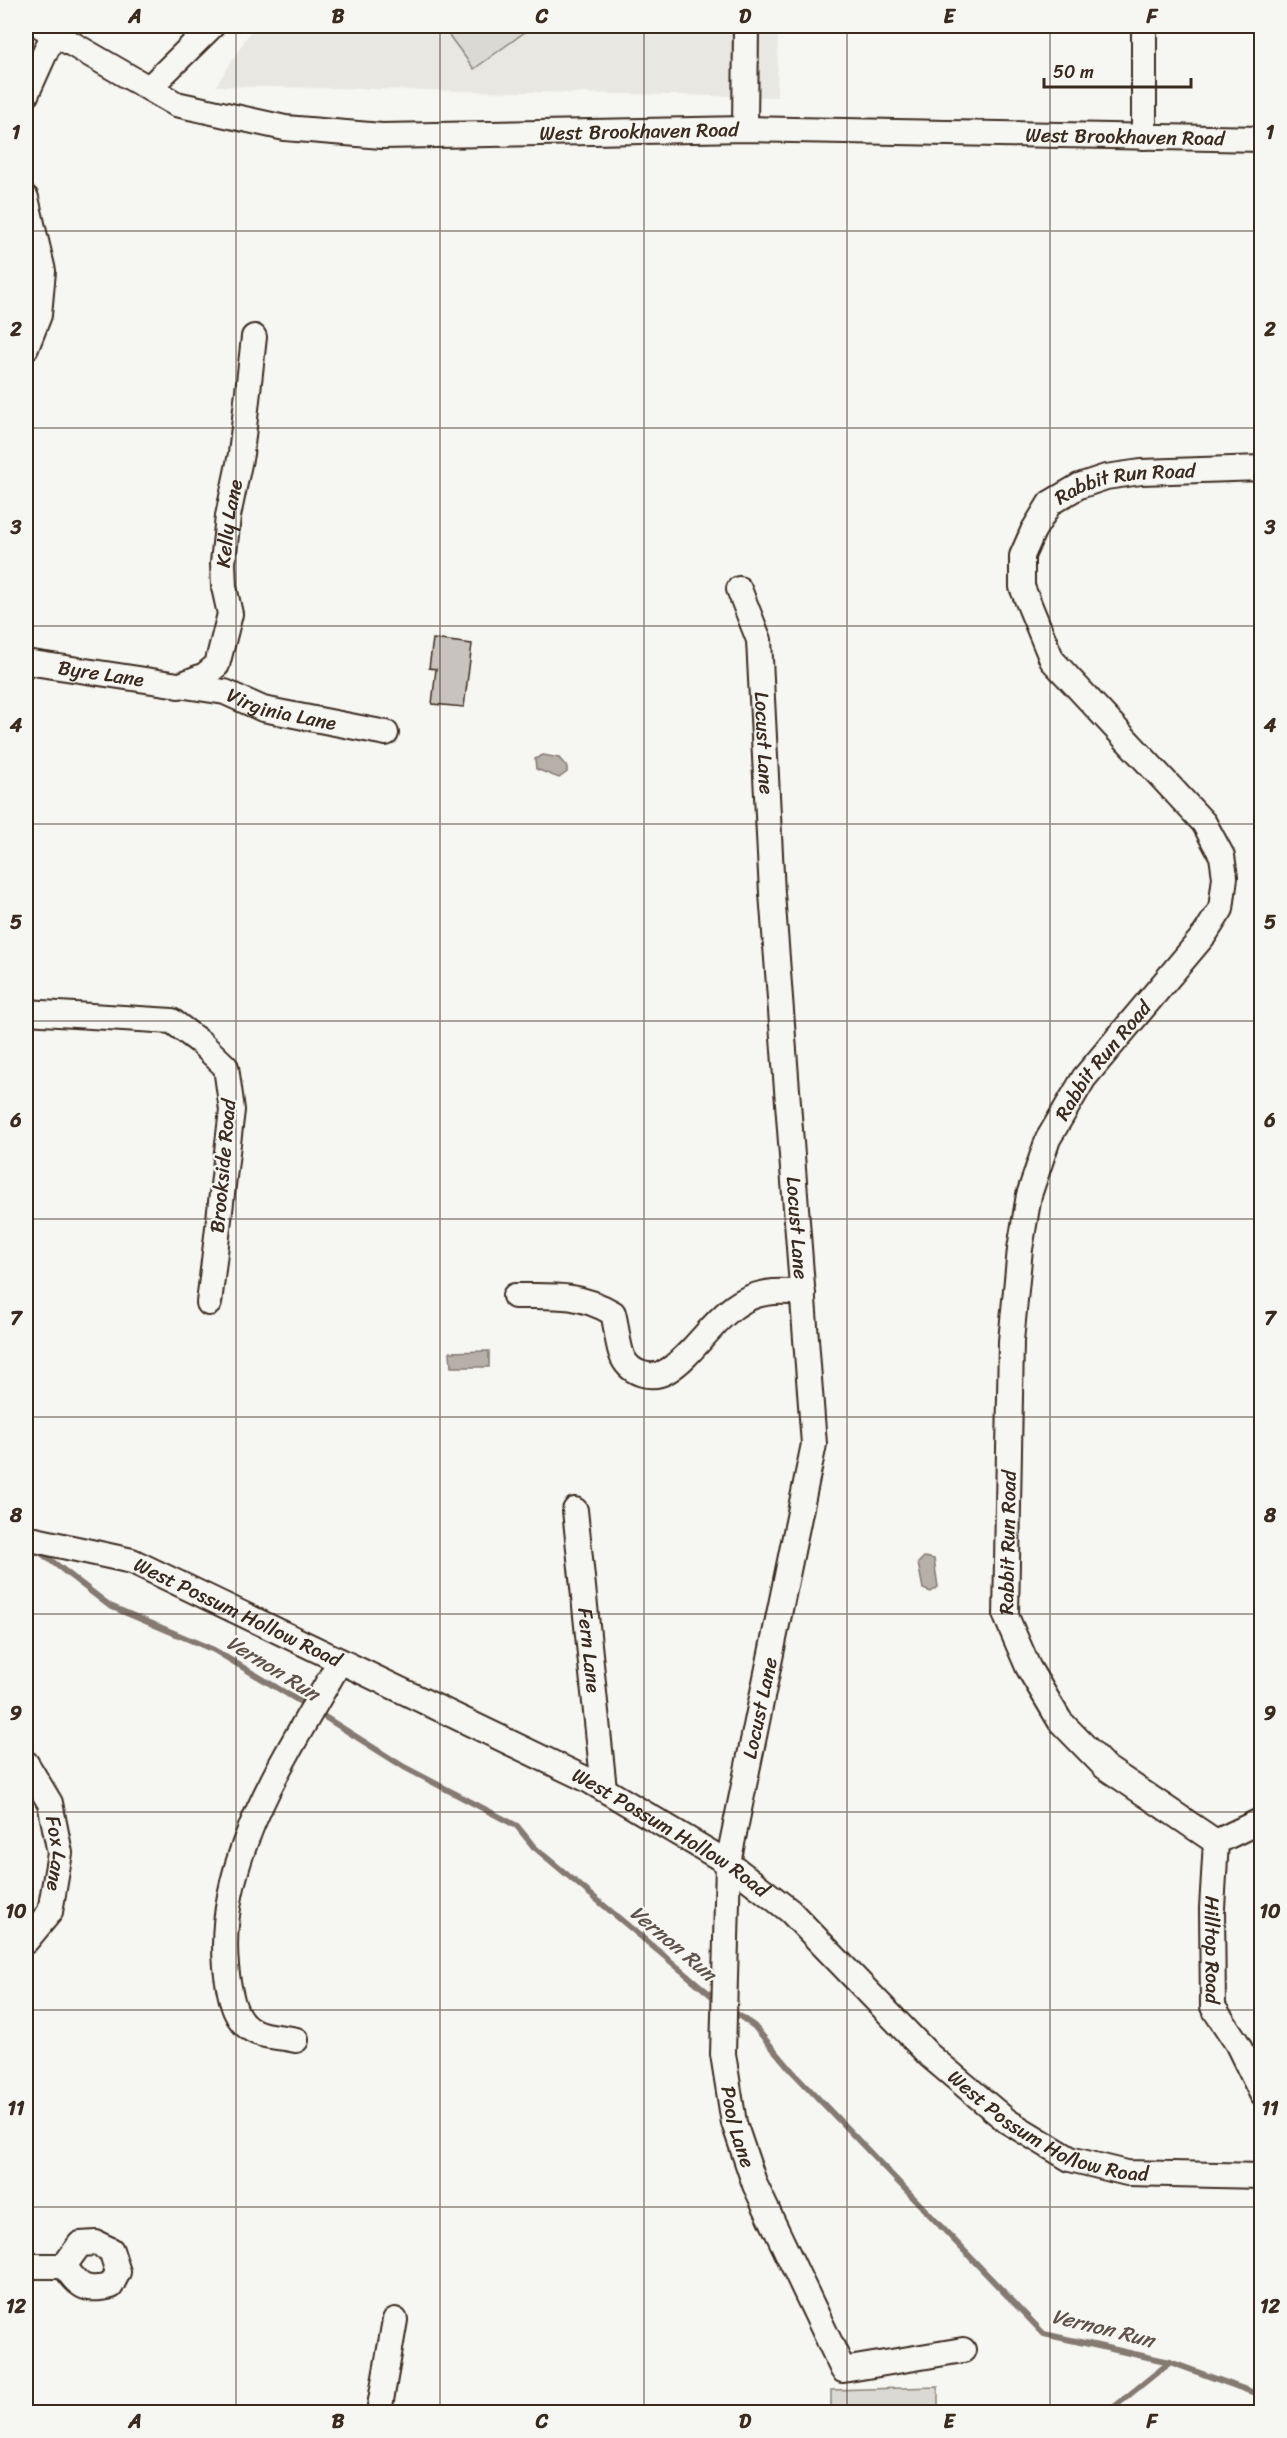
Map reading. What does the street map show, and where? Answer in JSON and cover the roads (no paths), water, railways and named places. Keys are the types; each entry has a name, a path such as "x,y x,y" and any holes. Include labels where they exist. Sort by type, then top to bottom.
{"street":[{"path":"149,88 212,26"},
{"path":"745,129 746,26"},
{"path":"1144,26 1144,137"},
{"path":"26,95 47,30"},
{"name":"West Brookhaven Road","path":"47,30 176,104 272,126 382,136 745,129 1262,139"},
{"path":"26,198 43,271 39,315 26,348"},
{"name":"Kelly Lane","path":"178,686 205,675 217,665 230,614 224,587 223,563 228,516 241,454 255,337"},
{"name":"Rabbit Run Road","path":"1216,1842 1106,1767 1060,1721 1028,1667 1006,1616 1011,1341 1020,1249 1029,1195 1048,1138 1084,1078 1205,933 1221,909 1225,877 1222,856 1204,823 1052,660 1022,587 1022,556 1033,531 1050,503 1079,486 1106,477 1141,472 1262,468"},
{"name":"Locust Lane","path":"728,1863 814,1444 772,893 759,640 739,589"},
{"name":"Byre Lane","path":"26,662 178,686"},
{"name":"Virginia Lane","path":"178,686 225,692 263,709 386,733"},
{"name":"Brookside Road","path":"26,1012 172,1022 201,1042 226,1067 232,1110 209,1303"},
{"path":"515,1296 576,1297 596,1303 613,1313 623,1358 631,1368 643,1375 654,1376 666,1371 677,1362 708,1330 744,1300 763,1292 803,1293"},
{"name":"Fern Lane","path":"575,1510 604,1790"},
{"name":"West Possum Hollow Road","path":"26,1538 132,1561 604,1790 728,1863 790,1911 930,2056 1006,2121 1070,2159 1127,2173 1262,2176"},
{"path":"296,2040 252,2031 233,2008 224,1960 231,1896 241,1852 271,1785 340,1661"},
{"name":"Fox Lane","path":"26,1763 50,1803 60,1853 50,1912 26,1941"},
{"path":"1216,1842 1262,1820"},
{"name":"Hilltop Road","path":"1216,1842 1212,1908 1213,2007 1237,2043 1262,2094"},
{"name":"Pool Lane","path":"728,1863 723,2054 734,2123 755,2185 843,2370 963,2350"},
{"path":"26,2266 64,2266"},
{"path":"379,2412 395,2320"}],"waterway":[{"name":"Vernon Run","path":"36,1549 110,1606 214,1650 309,1707"},
{"name":"Vernon Run","path":"317,1712 404,1767 517,1826 534,1847 718,2001"},
{"name":"Vernon Run","path":"731,2010 754,2026 792,2071 1044,2334 1170,2362 1252,2392 1262,2393"},
{"path":"1108,2412 1170,2362"}]}
